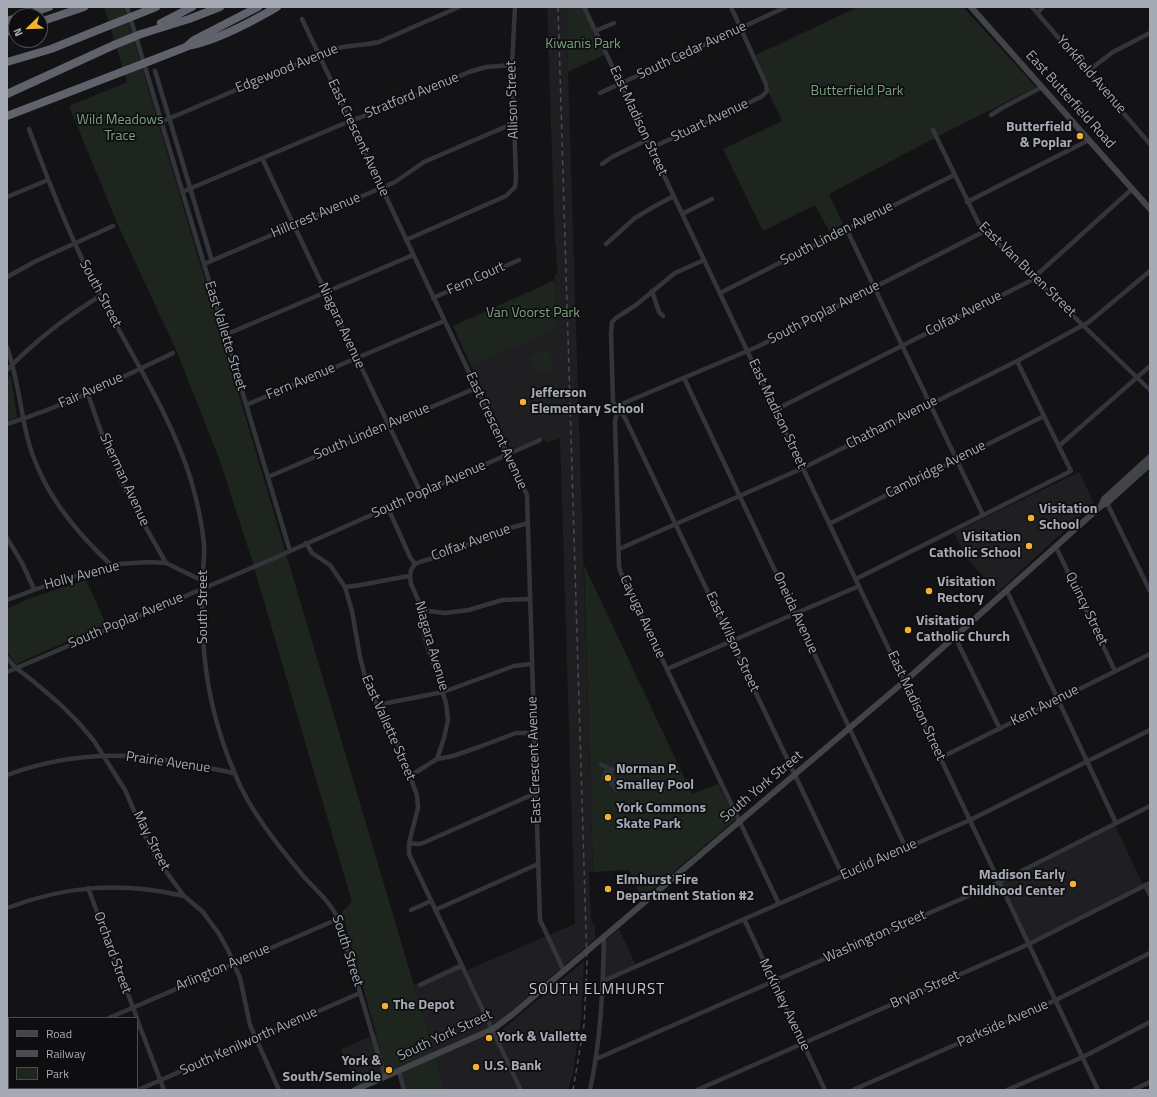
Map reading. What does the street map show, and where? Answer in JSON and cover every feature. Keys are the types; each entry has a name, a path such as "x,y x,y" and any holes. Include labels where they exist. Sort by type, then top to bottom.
{"highway":[{"path":"48,19 84,7"},
{"path":"7,62 50,49 156,7"},
{"path":"7,94 143,33 192,7"},
{"path":"143,33 189,19 220,7"},
{"path":"186,47 194,40 258,7"},
{"path":"7,116 186,47 197,45 230,31 277,7"}],"main road":[{"name":"East Butterfield Road","path":"971,7 1150,209"},
{"name":"South York Street","path":"1101,506 1104,499 1150,457"},
{"name":"South York Street","path":"355,1090 493,1030 904,682 1150,464"}],"street":[{"name":"East Vallette Street","path":"127,7 290,551"},
{"name":"Edgewood Avenue","path":"161,122 318,54 338,47 365,45 379,42 459,7"},
{"name":"Allison Street","path":"406,240 506,196 515,188 516,178 512,65 515,7"},
{"name":"East Madison Street","path":"584,7 1098,1090"},
{"path":"731,7 741,28"},
{"name":"South Cedar Avenue","path":"600,93 786,7"},
{"name":"Yorkfield Avenue","path":"1032,7 1150,144"},
{"path":"1037,13 1043,7"},
{"name":"East Crescent Avenue","path":"302,19 526,495 540,922 564,971"},
{"path":"595,31 614,22"},
{"name":"Stuart Avenue","path":"651,148 761,97 767,91 766,84 741,28"},
{"path":"1088,71 1113,52 1150,33"},
{"name":"Stratford Avenue","path":"182,192 350,121 395,105 477,70 496,66 512,65"},
{"name":"East Vallette Street","path":"155,71 212,261"},
{"path":"991,115 1042,87"},
{"name":"Hillcrest Avenue","path":"204,264 395,182 424,162 514,123"},
{"name":"South Street","path":"30,129 48,180 75,244 100,296 141,368 166,416 183,456 190,479 204,546 203,640 209,689 219,731 234,773 262,822 275,840 307,880 334,909 338,918 385,1077"},
{"name":"East Van Buren Street","path":"933,130 978,224 1150,390"},
{"path":"602,164 612,157 647,140"},
{"path":"967,202 1088,140"},
{"name":"Niagara Avenue","path":"262,158 421,493"},
{"name":"South Linden Avenue","path":"720,294 954,175"},
{"path":"7,197 48,180"},
{"name":"Colfax Avenue","path":"776,410 1030,281 1132,189"},
{"path":"606,244 635,218 674,196"},
{"path":"682,214 712,199"},
{"path":"7,277 36,261 113,226"},
{"path":"847,230 983,515"},
{"name":"South Poplar Avenue","path":"618,410 624,403 757,347 985,231"},
{"path":"225,335 413,254"},
{"name":"Fern Court","path":"433,298 519,260"},
{"name":"Cayuga Avenue","path":"704,260 677,272 612,322 613,402 618,410 615,421 619,567 779,904"},
{"name":"Chatham Avenue","path":"619,549 803,468 1017,361 1084,325 1150,271"},
{"path":"652,292 659,312 663,316"},
{"path":"7,370 34,343 55,326 100,296"},
{"name":"Fern Avenue","path":"246,405 444,321"},
{"path":"7,347 13,363 23,419 34,460 50,494 73,527 111,565"},
{"name":"Fair Avenue","path":"7,424 88,394 173,353"},
{"path":"856,579 1071,471 1017,361"},
{"path":"1059,446 1150,366"},
{"name":"Oneida Avenue","path":"684,378 906,848"},
{"name":"South Linden Avenue","path":"268,477 476,388"},
{"name":"Sherman Avenue","path":"88,394 117,473 166,563"},
{"name":"East Wilson Street","path":"618,410 625,418 843,876"},
{"name":"Cambridge Avenue","path":"829,524 1044,416"},
{"name":"South Poplar Avenue","path":"7,672 290,551 540,440"},
{"path":"1107,503 1150,591"},
{"path":"345,587 365,585 410,576 411,570 415,564 410,557 388,508"},
{"name":"Colfax Avenue","path":"415,564 458,550 488,534 528,524"},
{"path":"7,538 22,563 34,589"},
{"name":"East Vallette Street","path":"306,543 312,553 330,565 345,587 355,622 363,669 370,691 394,734 417,795 417,816 409,843 409,854 521,1090"},
{"name":"Quincy Street","path":"1056,547 1116,671"},
{"name":"Holly Avenue","path":"7,600 34,589 111,565 150,562 166,563 203,581"},
{"name":"Niagara Avenue","path":"410,576 411,584 418,597 427,645 447,706 448,720 438,759"},
{"path":"1145,581 1150,578"},
{"path":"667,670 859,586"},
{"path":"1007,591 1116,823"},
{"path":"421,610 446,613 469,610 502,600 530,599"},
{"path":"955,637 1000,729"},
{"name":"Kent Avenue","path":"940,758 1150,654"},
{"name":"May Street","path":"7,658 16,668 48,693 69,712 87,732 125,790 145,836 157,859 184,896 196,905 208,918 224,942 242,986 248,1017 280,1090"},
{"path":"377,705 443,692 514,666 532,664"},
{"name":"Euclid Avenue","path":"603,981 970,820 1150,730"},
{"path":"410,776 438,759 453,756 505,736 516,733 533,732"},
{"name":"Prairie Avenue","path":"7,775 59,761 104,756 135,756 159,759 234,773"},
{"path":"409,843 423,843 536,793"},
{"name":"Washington Street","path":"596,1059 1000,882 1150,806"},
{"path":"435,910 538,864"},
{"path":"1148,884 1150,895"},
{"name":"Bryan Street","path":"697,1090 1029,944 1148,884"},
{"path":"7,908 44,896 88,888 141,888 184,896"},
{"name":"Orchard Street","path":"88,888 137,1017"},
{"path":"411,910 431,901"},
{"name":"Arlington Avenue","path":"111,1017 338,918"},
{"name":"McKinley Avenue","path":"744,919 825,1090"},
{"path":"590,1090 602,1015 604,936"},
{"name":"Parkside Avenue","path":"853,1090 1056,1000 1150,953"},
{"path":"420,985 461,966"},
{"name":"South Kenilworth Avenue","path":"138,1090 360,993"},
{"name":"Orchard Street","path":"138,1021 164,1090"},
{"path":"1007,1090 1083,1057 1150,1022"},
{"path":"399,1071 404,1090"},
{"path":"1133,1090 1150,1082"}],"shaded area":[{"path":"547,7 566,7 593,872 589,872 591,921 595,925 595,939 494,1026 467,970 575,924 560,438 548,443 540,438 511,450 471,366 557,328 555,274 557,274"},
{"name":"Visitation School","path":"1079,472 1094,503 998,592 968,560 954,533"},
{"name":"Norman P. Smalley Pool","path":"600,762 615,768 613,774 615,779 622,777 622,786 616,793 607,781 601,779 605,769 598,766"},
{"name":"Madison Early Childhood Center","path":"1115,825 1143,885 1030,942 1003,884"},
{"path":"619,929 637,968 605,983 605,942"},
{"path":"584,961 581,1020 573,1073 568,1090 524,1090 497,1034"},
{"path":"459,963 520,1090 445,1090 414,985"},
{"path":"376,1034 387,1073 357,1087 341,1049"}],"green space":[{"name":"Wild Meadows Trace","path":"104,7 124,7 445,1090 406,1090 400,1068 387,1073 342,912 352,902 251,557 220,461 177,352 117,223 69,106 127,82"},
{"name":"Kiwanis Park","path":"566,7 582,7 604,55 568,72"},
{"name":"Butterfield Park","path":"858,7 963,7 1036,87 829,194 843,224 829,231 815,205 763,231 723,149 782,121 769,93 769,85 756,55"},
{"name":"Van Voorst Park","path":"555,280 557,329 471,366 453,326"},
{"path":"548,350 550,352 553,367 550,372 539,374 532,365 531,358 535,354"},
{"path":"11,376 17,417 7,421 7,378"},
{"path":"547,397 553,412 543,416 537,401"},
{"path":"584,565 692,794 718,784 736,819 642,899 629,870 593,872"},
{"path":"86,580 106,624 16,664 7,652 7,609 30,598"}],"railway":[{"path":"558,7 587,965 584,1025 573,1090"}],"place":[{"name":"Butterfield & Poplar","path":"1080,136"},
{"name":"Jefferson Elementary School","path":"523,402"},
{"name":"Visitation School","path":"1031,518"},
{"name":"Visitation Catholic School","path":"1029,546"},
{"name":"Visitation Rectory","path":"929,591"},
{"name":"Visitation Catholic Church","path":"908,630"},
{"name":"Norman P. Smalley Pool","path":"608,778"},
{"name":"York Commons Skate Park","path":"608,817"},
{"name":"Madison Early Childhood Center","path":"1073,884"},
{"name":"Elmhurst Fire Department Station #2","path":"608,889"},
{"name":"The Depot","path":"385,1006"},
{"name":"York & Vallette","path":"489,1038"},
{"name":"U.S. Bank","path":"476,1067"},
{"name":"York & South/Seminole","path":"389,1070"}],"district":[{"name":"SOUTH ELMHURST","path":"597,990"}]}
